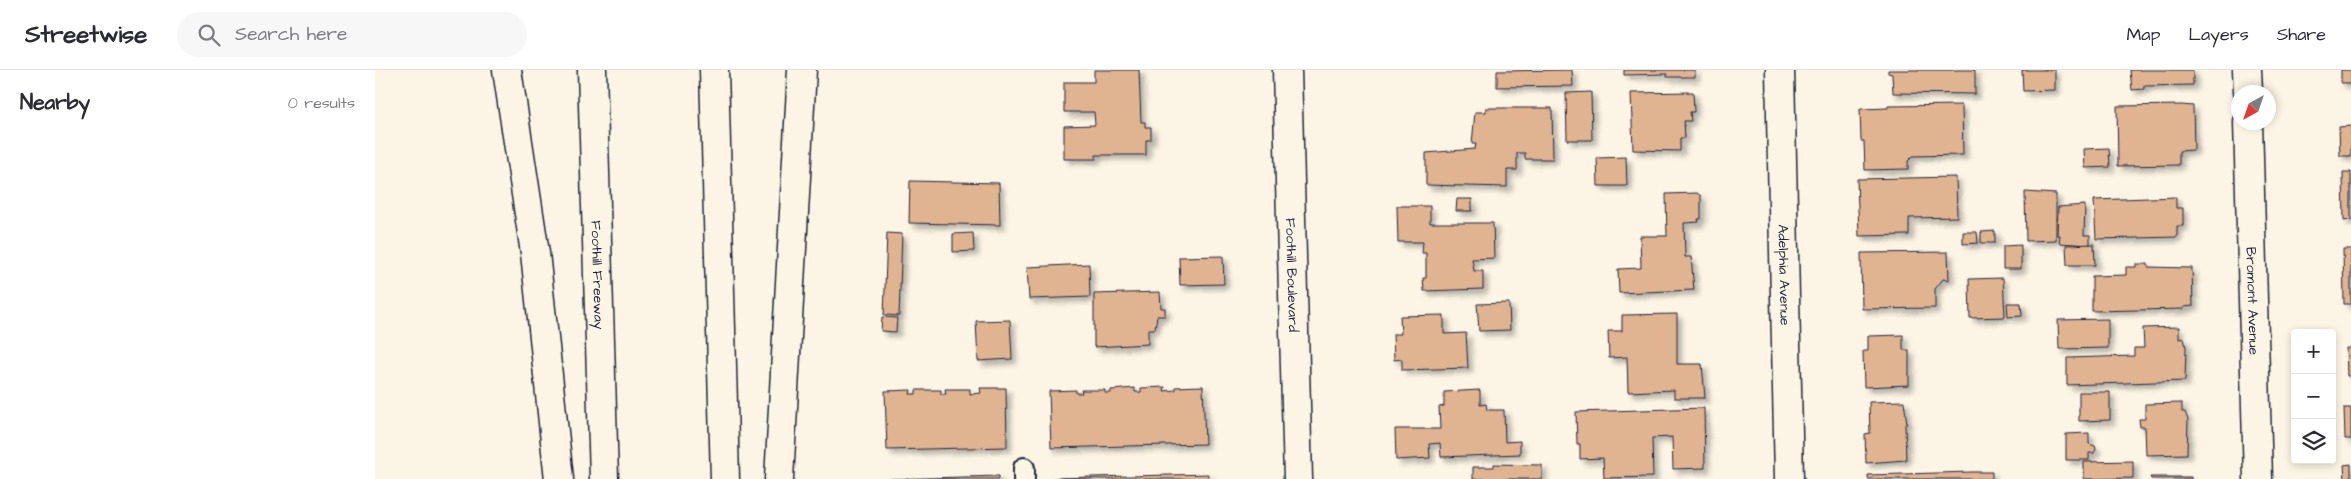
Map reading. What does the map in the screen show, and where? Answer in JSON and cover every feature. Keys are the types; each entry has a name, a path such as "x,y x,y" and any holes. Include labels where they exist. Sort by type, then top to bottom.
{"main road":[{"path":"507,70 535,253 559,479"},
{"name":"Foothill Freeway","path":"592,70 604,479"},
{"path":"714,70 725,479"},
{"path":"779,479 803,70"},
{"name":"Foothill Boulevard","path":"1287,70 1298,479"},
{"name":"Adelphia Avenue","path":"1780,70 1789,479"},
{"path":"2247,70 2248,85"},
{"name":"Bromont Avenue","path":"2249,130 2257,479"}],"building":[{"path":"1094,70 1139,70 1141,122 1145,122 1145,127 1151,127 1151,140 1146,140 1146,155 1096,155 1096,159 1064,159 1064,126 1095,125 1094,112 1064,112 1064,82 1094,82"},
{"path":"1572,70 1573,86 1497,87 1497,71"},
{"path":"1624,70 1695,70 1695,77 1667,77 1667,74 1624,75"},
{"path":"1888,70 1975,70 1975,94 1893,93 1892,74 1888,73"},
{"path":"2022,70 2055,70 2055,90 2023,91"},
{"path":"2130,70 2193,70 2193,85 2144,86 2144,89 2132,90"},
{"path":"2341,70 2351,70 2351,83 2341,83"},
{"path":"1591,92 1592,140 1567,140 1566,93"},
{"path":"1693,92 1694,112 1690,112 1691,121 1684,121 1685,138 1680,138 1680,151 1633,150 1631,93"},
{"path":"1962,105 1963,155 1913,156 1908,161 1908,169 1865,170 1864,141 1861,141 1860,109 1888,108 1888,106"},
{"path":"2117,106 2193,106 2194,150 2179,151 2179,165 2118,166"},
{"path":"1486,108 1552,108 1553,159 1525,159 1525,153 1517,153 1517,170 1507,170 1507,187 1426,185 1426,153 1475,149 1476,144 1472,144 1475,112 1486,112"},
{"path":"2351,126 2351,156 2340,156 2339,127"},
{"path":"2109,148 2110,167 2085,168 2084,149"},
{"path":"1626,157 1627,186 1598,186 1597,158"},
{"path":"2343,172 2351,172 2351,220 2344,221"},
{"path":"1956,177 1957,217 1909,218 1909,235 1859,236 1857,179"},
{"path":"910,181 999,183 1000,225 909,223"},
{"path":"2025,192 2056,194 2056,240 2026,241"},
{"path":"1697,193 1701,196 1701,219 1698,219 1699,222 1684,223 1685,257 1691,257 1694,290 1619,293 1618,269 1641,268 1640,236 1667,236 1666,194"},
{"path":"2176,197 2176,208 2183,208 2183,226 2177,226 2177,237 2096,239 2094,200"},
{"path":"1457,199 1472,199 1472,211 1456,211"},
{"path":"2085,205 2084,235 2090,235 2090,245 2059,243 2060,235 2057,235 2058,207"},
{"path":"1397,206 1430,206 1430,223 1493,223 1494,258 1472,259 1474,271 1483,271 1483,289 1424,291 1423,278 1426,278 1426,253 1422,253 1423,242 1398,242"},
{"path":"1995,231 1995,243 1981,243 1981,232"},
{"path":"1963,232 1977,232 1978,243 1963,244"},
{"path":"887,233 902,234 899,316 884,315"},
{"path":"973,233 974,251 953,252 953,234"},
{"path":"2094,244 2095,265 2067,265 2066,245"},
{"path":"2021,245 2021,269 2003,269 2003,246"},
{"path":"2343,249 2351,249 2351,304 2344,304"},
{"path":"1948,252 1949,280 1943,279 1935,289 1935,308 1862,309 1861,253"},
{"path":"1223,256 1224,284 1180,285 1179,257"},
{"path":"1089,264 1090,297 1029,299 1027,267"},
{"path":"2136,264 2148,264 2148,267 2192,268 2193,306 2184,307 2184,309 2092,311 2092,276 2126,275 2126,267 2136,267"},
{"path":"2003,278 2005,317 1970,318 1969,279"},
{"path":"1160,292 1161,308 1165,308 1165,316 1157,316 1155,329 1148,329 1148,344 1094,347 1094,294"},
{"path":"1509,303 1510,330 1479,331 1477,304"},
{"path":"2007,303 2021,303 2022,316 2008,317"},
{"path":"1677,314 1677,364 1702,364 1705,398 1674,398 1674,390 1628,392 1627,357 1609,358 1608,331 1622,331 1622,315"},
{"path":"1444,315 1444,334 1466,333 1468,368 1402,370 1402,359 1394,360 1393,334 1401,334 1400,316"},
{"path":"882,317 897,318 896,332 881,331"},
{"path":"2108,319 2108,348 2059,349 2058,320"},
{"path":"1010,320 1012,359 978,361 976,321"},
{"path":"2179,327 2179,339 2184,338 2186,347 2185,381 2067,385 2067,358 2134,356 2134,348 2144,348 2143,328"},
{"path":"1903,335 1903,350 1909,350 1909,385 1864,387 1863,351 1868,351 1868,336"},
{"path":"2346,348 2351,348 2351,376 2347,376"},
{"path":"1203,386 1205,444 1051,448 1049,391 1076,390 1076,393 1082,393 1081,390 1105,390 1105,393 1111,393 1111,390 1135,388 1135,392 1141,392 1141,388 1165,387 1164,391 1176,390 1175,387"},
{"path":"980,388 1006,388 1007,447 887,450 885,391 911,390 910,394 916,394 916,390 941,390 941,394 946,394 945,389 970,389 970,394 981,393"},
{"path":"1480,390 1480,405 1486,404 1487,410 1504,410 1505,442 1520,441 1520,454 1441,457 1440,443 1429,444 1430,458 1396,460 1395,429 1440,429 1439,407 1444,406 1444,392"},
{"path":"2079,392 2110,392 2110,420 2079,421"},
{"path":"1904,401 1907,424 1905,424 1906,460 1866,463 1865,434 1870,433 1869,402"},
{"path":"2182,403 2182,412 2185,412 2188,420 2187,454 2146,455 2145,427 2140,427 2139,419 2145,419 2145,404"},
{"path":"1704,408 1705,468 1673,469 1672,437 1652,438 1653,477 1604,478 1603,458 1580,459 1580,444 1577,444 1576,412"},
{"path":"2344,408 2351,408 2351,439 2345,439"},
{"path":"2089,433 2089,444 2095,446 2096,449 2094,453 2089,453 2089,460 2066,460 2066,434"},
{"path":"2133,461 2133,478 2084,479 2084,462"},
{"path":"1494,464 1542,465 1542,479 1473,479 1473,467 1494,467"},
{"path":"2351,464 2351,479 2345,479 2344,465"},
{"path":"1992,472 1992,479 1868,479 1868,475"},
{"path":"1208,474 1208,479 1054,479 1054,478"},
{"path":"999,476 999,479 891,479"},
{"path":"2150,477 2191,477 2191,479 2151,479"}]}
